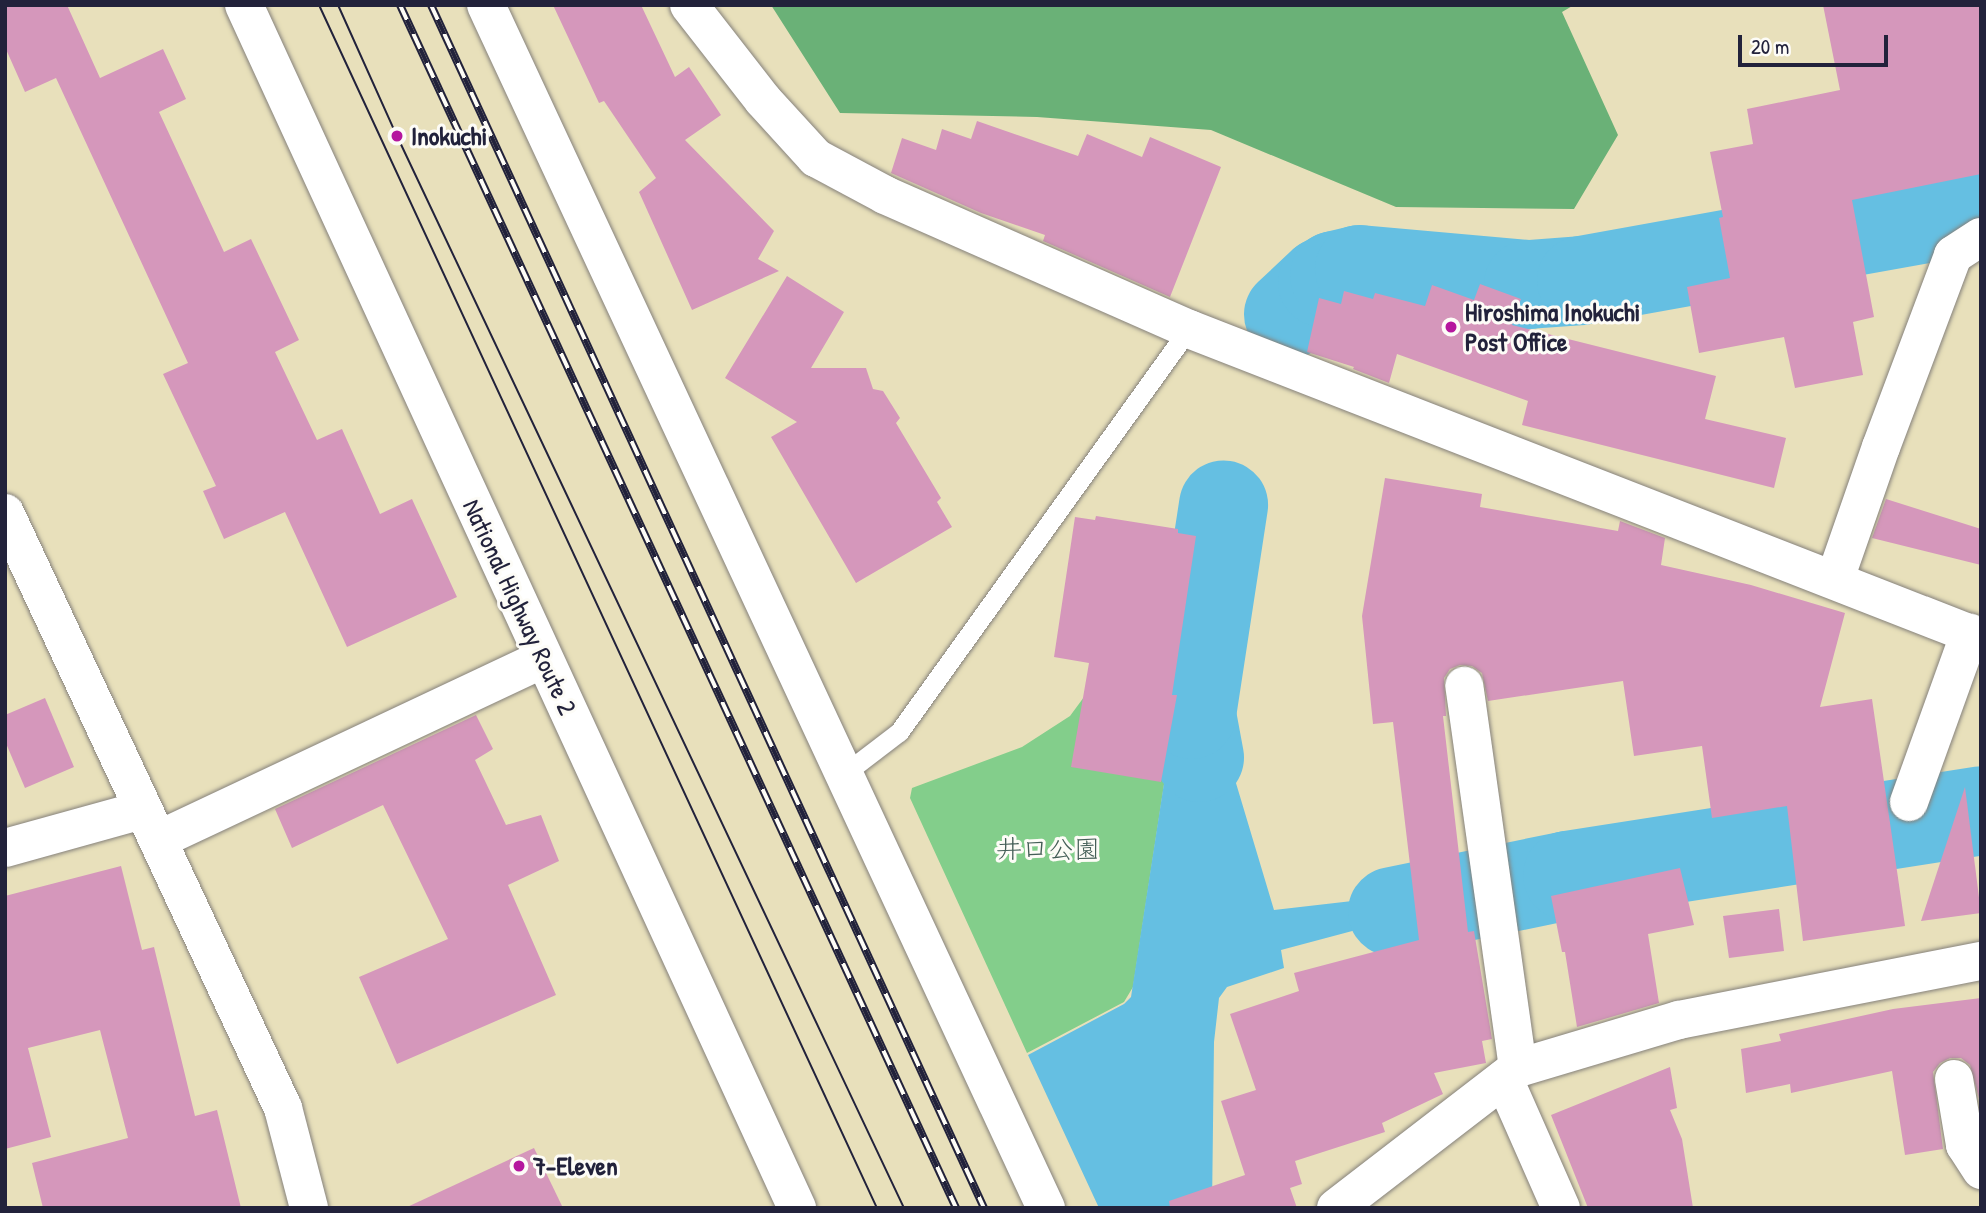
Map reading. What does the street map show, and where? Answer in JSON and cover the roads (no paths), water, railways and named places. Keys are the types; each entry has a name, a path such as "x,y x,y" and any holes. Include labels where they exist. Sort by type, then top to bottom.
{"main road":[{"name":"National Highway Route 2","path":"244,5 797,1208"},
{"path":"486,5 1046,1208"},
{"path":"689,5 763,100 816,158 885,195 1189,329 1835,579 1975,636 1909,802"},
{"path":"1835,579 1881,447 1954,255 1981,237"},
{"path":"5,513 283,1108 309,1208"},
{"path":"5,848 150,825 543,659"},
{"path":"1464,686 1492,889 1511,1074 1561,1208"},
{"path":"1336,1208 1511,1074 1679,1020 1981,961"},
{"path":"1954,1079 1965,1145 1981,1170"}],"lane":[{"path":"844,774 900,732 1189,329"}],"water":[{"path":"1187,634 1221,638 1218,723 1274,910 1474,887 1476,898 1281,950 1284,968 1227,987 1219,998 1214,1042 1212,1208 1099,1208 1028,1055 1124,1004 1131,997"}],"waterway":[{"path":"1288,314 1322,282 1334,275 1359,269 1528,284 1581,280 1981,208"},
{"path":"1199,757 1191,714 1223,504"},
{"path":"1392,911 1567,875 1981,810"}],"tram line":[{"path":"319,5 877,1208"},
{"path":"338,5 397,136 904,1208"}],"railway":[{"path":"400,5 956,1208"},
{"path":"431,5 984,1208"}],"place":[{"name":"Inokuchi","path":"397,136"},
{"name":"Hiroshima Inokuchi Post Office","path":"1451,327"},
{"name":"7-Eleven","path":"519,1166"}],"park label":[{"name":"井口公園","path":"1048,849"}]}
